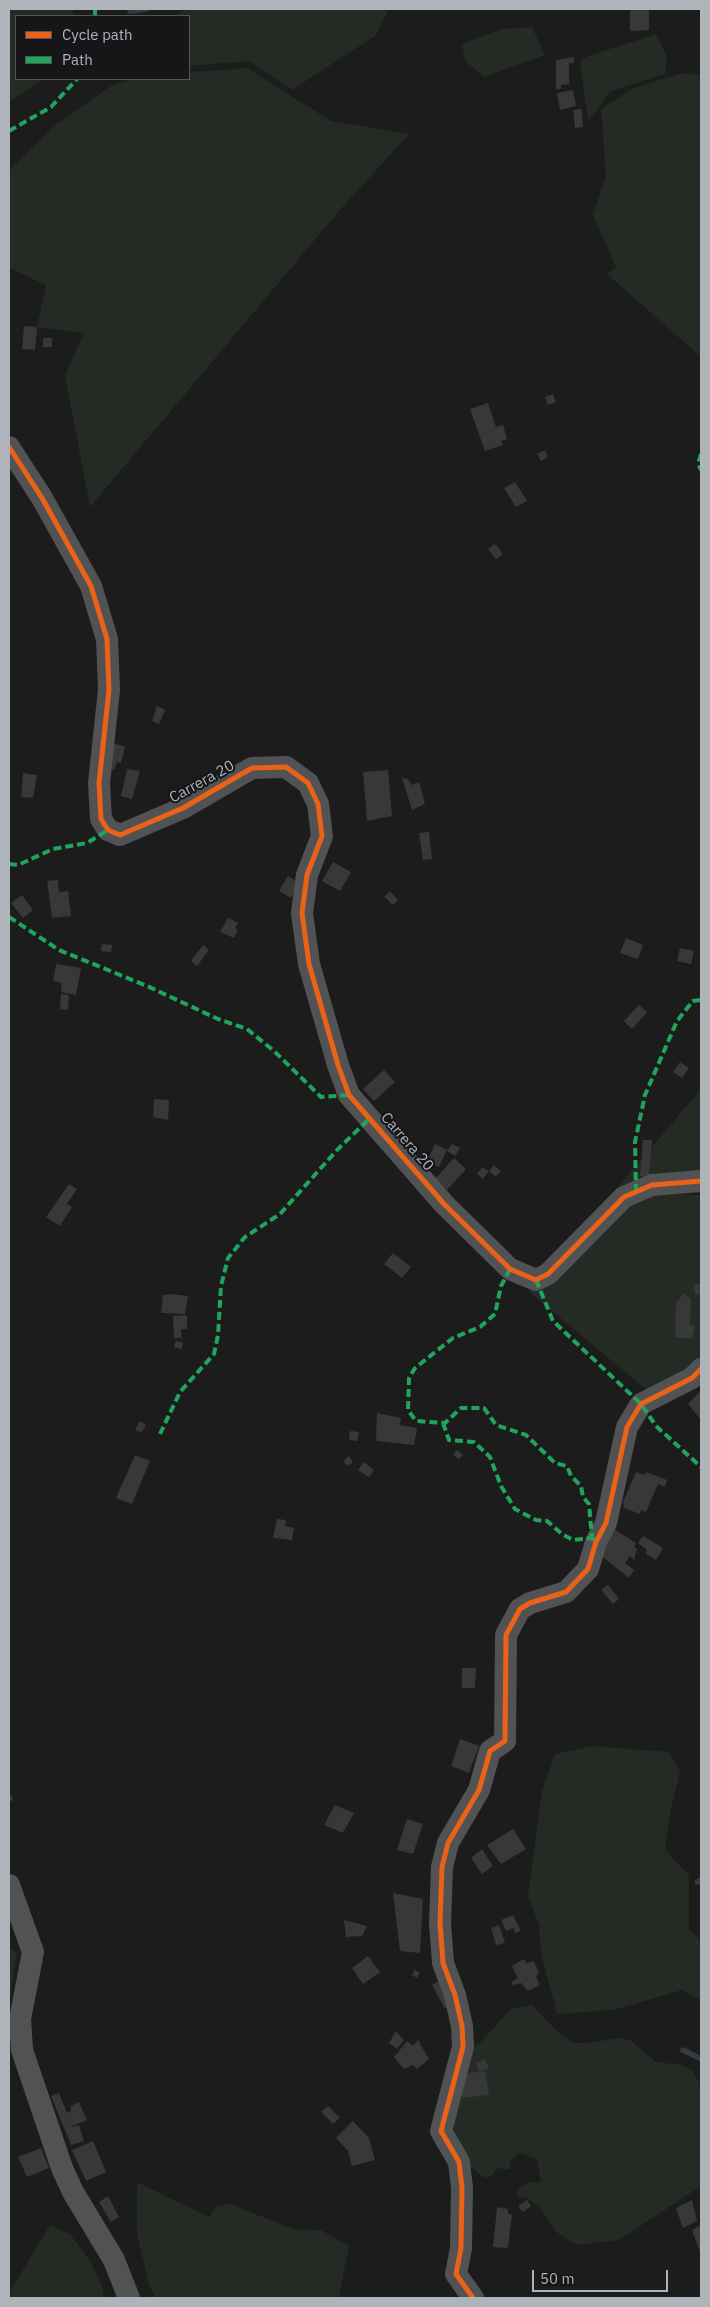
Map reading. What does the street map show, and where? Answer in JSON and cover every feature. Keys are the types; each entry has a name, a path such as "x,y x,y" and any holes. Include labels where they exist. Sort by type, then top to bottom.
{"street":[{"name":"Carrera 20","path":"9,447 42,498 91,586 107,639 109,690 99,783 101,819 108,830 120,835 183,808 252,768 286,766 308,783 318,804 322,836 307,875 302,913 308,956 338,1065 350,1095 444,1204 510,1269 536,1280 548,1274 624,1197 652,1185 701,1180"},
{"path":"473,2298 456,2274 461,2248 462,2188 459,2162 441,2132 463,2047 462,2026 455,1995 443,1963 440,1923 442,1867 448,1843 479,1790 490,1751 505,1741 506,1635 520,1609 566,1592 588,1569 596,1542 606,1523 627,1427 641,1404 692,1378 701,1369"},
{"path":"9,1885 33,1952 20,2019 22,2050 62,2168 73,2192 114,2260 129,2298"}],"shaded area":[{"path":"9,9 71,9 74,15 15,15 15,80 42,80 9,102"},
{"path":"185,9 389,9 375,36 292,90 249,61 190,66 190,15 178,15"},
{"path":"532,27 545,55 484,77 465,61 462,44 501,29"},
{"path":"656,34 667,57 665,74 611,91 588,122 580,62 588,56"},
{"path":"247,68 331,121 409,134 339,211 90,507 65,375 84,333 37,327 46,285 9,268 9,170 54,126 111,86 131,80 190,80 190,72"},
{"path":"682,73 701,75 701,357 607,274 616,267 593,215 606,176 601,109 632,89"},
{"path":"701,1089 701,1176 659,1178 637,1171 677,1194 701,1195 701,1361 648,1391 529,1292"},
{"path":"594,1746 669,1752 680,1772 669,1818 665,1850 689,1875 689,1929 701,1941 701,2006 699,1999 682,1990 614,2010 557,2014 541,1953 539,1926 528,1895 542,1791 555,1754"},
{"path":"9,1948 17,1952 9,2007"},
{"path":"532,2005 557,2031 574,2043 620,2038 630,2040 656,2062 682,2065 692,2070 701,2085 701,2186 619,2240 576,2245 555,2231 542,2210 527,2198 517,2196 517,2191 522,2186 531,2182 538,2183 541,2181 537,2159 519,2153 509,2161 511,2165 509,2170 497,2168 493,2174 485,2178 465,2162 450,2120 474,2046 479,2044 511,2009"},
{"path":"137,2182 209,2217 217,2206 230,2204 293,2229 321,2230 349,2246 339,2298 156,2298 149,2286 137,2233"},
{"path":"50,2225 70,2234 90,2261 103,2288 104,2298 9,2298 9,2293"}],"building":[{"path":"630,9 649,9 649,30 630,31"},
{"path":"574,57 574,63 569,63 569,84 561,85 561,89 556,89 556,60"},
{"path":"573,90 576,106 560,110 557,93"},
{"path":"582,109 583,127 575,128 573,110"},
{"path":"24,326 37,327 35,350 22,349"},
{"path":"43,338 52,338 52,347 43,347"},
{"path":"553,394 556,402 548,405 545,397"},
{"path":"488,403 496,427 503,425 507,439 501,441 503,445 485,451 470,409"},
{"path":"545,450 548,457 541,461 537,454"},
{"path":"515,482 527,501 516,507 504,488"},
{"path":"495,544 503,554 496,559 488,549"},
{"path":"157,706 165,710 159,724 152,721"},
{"path":"113,743 125,747 121,763 117,762 114,770 105,768"},
{"path":"127,769 140,771 132,799 121,796"},
{"path":"388,770 392,816 367,821 363,772"},
{"path":"23,773 37,775 33,798 21,797"},
{"path":"402,778 408,779 412,785 419,782 425,804 412,810"},
{"path":"429,832 432,859 423,860 419,833"},
{"path":"333,862 351,872 340,891 322,881"},
{"path":"288,876 300,883 291,898 279,891"},
{"path":"58,880 59,892 68,891 71,916 52,918 47,881"},
{"path":"390,891 398,900 393,905 384,897"},
{"path":"22,895 33,910 23,918 11,903"},
{"path":"228,918 238,923 235,928 238,930 234,938 220,932"},
{"path":"626,938 643,945 638,959 620,953"},
{"path":"102,944 112,945 111,952 101,951"},
{"path":"203,945 209,950 197,966 191,961"},
{"path":"680,948 694,951 691,964 677,961"},
{"path":"56,964 81,968 76,995 61,992 62,983 53,981"},
{"path":"61,994 69,995 68,1010 60,1009"},
{"path":"639,1005 647,1012 632,1029 624,1021"},
{"path":"680,1062 689,1068 682,1078 673,1072"},
{"path":"384,1070 395,1082 374,1101 363,1089"},
{"path":"154,1099 169,1100 168,1120 153,1117"},
{"path":"643,1140 652,1140 649,1177 640,1176"},
{"path":"435,1144 447,1150 439,1167 427,1161"},
{"path":"452,1144 460,1148 455,1156 447,1151"},
{"path":"454,1158 466,1169 447,1190 435,1179"},
{"path":"494,1165 501,1171 496,1177 489,1171"},
{"path":"482,1167 489,1171 483,1179 477,1174"},
{"path":"69,1184 77,1189 67,1204 72,1207 60,1226 46,1217"},
{"path":"393,1253 411,1267 402,1278 384,1264"},
{"path":"694,1284 701,1284 701,1294 695,1294"},
{"path":"684,1293 691,1300 690,1324 695,1326 692,1339 675,1337 676,1303"},
{"path":"163,1295 188,1296 185,1314 161,1313"},
{"path":"187,1315 187,1329 181,1329 182,1338 174,1338 173,1316"},
{"path":"176,1341 183,1343 182,1349 174,1347"},
{"path":"701,1390 701,1420 688,1404"},
{"path":"377,1413 401,1418 400,1425 417,1428 414,1445 376,1441"},
{"path":"140,1421 146,1425 141,1433 135,1430"},
{"path":"350,1431 359,1432 357,1441 349,1440"},
{"path":"457,1450 463,1455 459,1459 453,1455"},
{"path":"135,1455 150,1461 132,1504 116,1498"},
{"path":"349,1456 353,1462 348,1466 343,1461"},
{"path":"364,1462 374,1470 369,1477 358,1470"},
{"path":"636,1472 644,1475 646,1472 667,1480 665,1487 658,1484 646,1512 641,1510 640,1514 624,1508 623,1502"},
{"path":"277,1519 286,1520 285,1526 294,1528 292,1540 273,1538"},
{"path":"614,1529 636,1543 634,1547 637,1549 634,1560 630,1556 625,1563 634,1570 629,1578 600,1555"},
{"path":"643,1536 663,1548 656,1560 646,1554 647,1550 638,1543"},
{"path":"608,1585 619,1599 613,1604 601,1590"},
{"path":"462,1668 476,1668 475,1688 462,1688"},
{"path":"460,1739 479,1746 469,1773 451,1766"},
{"path":"9,1790 13,1800 9,1802"},
{"path":"335,1805 354,1813 343,1833 324,1825"},
{"path":"407,1819 423,1824 413,1854 397,1850"},
{"path":"513,1829 526,1849 501,1864 487,1845"},
{"path":"482,1849 493,1866 482,1874 471,1858"},
{"path":"701,1877 701,1884 695,1885 695,1880"},
{"path":"393,1893 423,1899 420,1953 400,1951"},
{"path":"513,1915 521,1931 515,1933 513,1928 506,1931 501,1920"},
{"path":"344,1920 367,1926 362,1936 346,1937"},
{"path":"499,1925 505,1943 496,1945 491,1928"},
{"path":"368,1956 380,1972 363,1984 352,1968"},
{"path":"524,1959 526,1963 534,1961 539,1973 536,1976 540,1985 528,1991 521,1983 513,1985 511,1982 518,1978 512,1966"},
{"path":"415,1970 420,1973 417,1978 412,1975"},
{"path":"443,1979 453,2001 445,2009 432,1985"},
{"path":"396,2031 404,2040 397,2049 389,2043"},
{"path":"418,2040 429,2059 417,2069 413,2065 404,2069 394,2057 407,2041 413,2046"},
{"path":"485,2059 489,2068 479,2071 476,2063"},
{"path":"485,2071 489,2095 462,2098 460,2074"},
{"path":"59,2093 67,2113 71,2111 71,2106 79,2102 87,2120 68,2128 79,2125 84,2141 71,2145 51,2096"},
{"path":"328,2106 340,2118 333,2124 321,2112"},
{"path":"353,2121 369,2138 375,2160 352,2166 348,2151 336,2138"},
{"path":"93,2141 106,2172 86,2181 72,2150"},
{"path":"41,2148 49,2168 27,2177 18,2157"},
{"path":"108,2196 119,2217 111,2222 99,2202"},
{"path":"527,2200 531,2206 523,2212 518,2206"},
{"path":"692,2200 697,2221 683,2228 676,2208"},
{"path":"497,2207 508,2209 508,2213 512,2215 508,2248 493,2247"},
{"path":"701,2225 701,2255 692,2230"}],"waterway":[{"path":"130,11 146,9"},
{"path":"683,2050 701,2059"}],"marked path":[{"path":"95,9 95,15"},
{"path":"9,131 51,107 76,80"},
{"path":"701,454 698,464 701,470"},
{"path":"9,864 18,865 53,849 87,843 108,830"},
{"path":"9,917 59,950 147,986 218,1019 247,1029 274,1051 321,1097 349,1095"},
{"path":"636,1192 635,1142 645,1095 677,1021 693,1001 701,1000"},
{"path":"160,1434 180,1392 214,1354 218,1335 221,1286 228,1258 245,1237 280,1214 337,1150 370,1118"},
{"path":"510,1269 501,1286 495,1314 480,1327 453,1338 415,1368 409,1378 408,1410 416,1421 445,1423 461,1408 484,1408 496,1425 526,1435 555,1463 567,1466 571,1476 581,1486 583,1497 589,1504 592,1538 596,1542"},
{"path":"536,1280 553,1321 641,1404 656,1426 701,1467"},
{"path":"443,1423 449,1440 474,1442 490,1457 501,1486 515,1509 536,1520 547,1521 562,1534 573,1540 592,1538"}],"cycle path":[{"path":"9,447 42,498 91,586 107,639 109,690 99,783 101,819 108,830 120,835 183,808 252,768 286,767 308,783 318,804 322,836 307,875 302,913 309,964 338,1065 349,1095 444,1204 510,1269 536,1280 548,1274 624,1197 652,1185 701,1181"},
{"path":"473,2298 456,2274 461,2248 462,2188 459,2162 441,2131 463,2047 462,2026 455,1995 443,1963 440,1923 442,1867 448,1843 479,1790 490,1751 505,1741 506,1635 520,1609 530,1603 566,1592 588,1569 596,1542 606,1523 627,1427 641,1404 692,1378 701,1369"}]}
